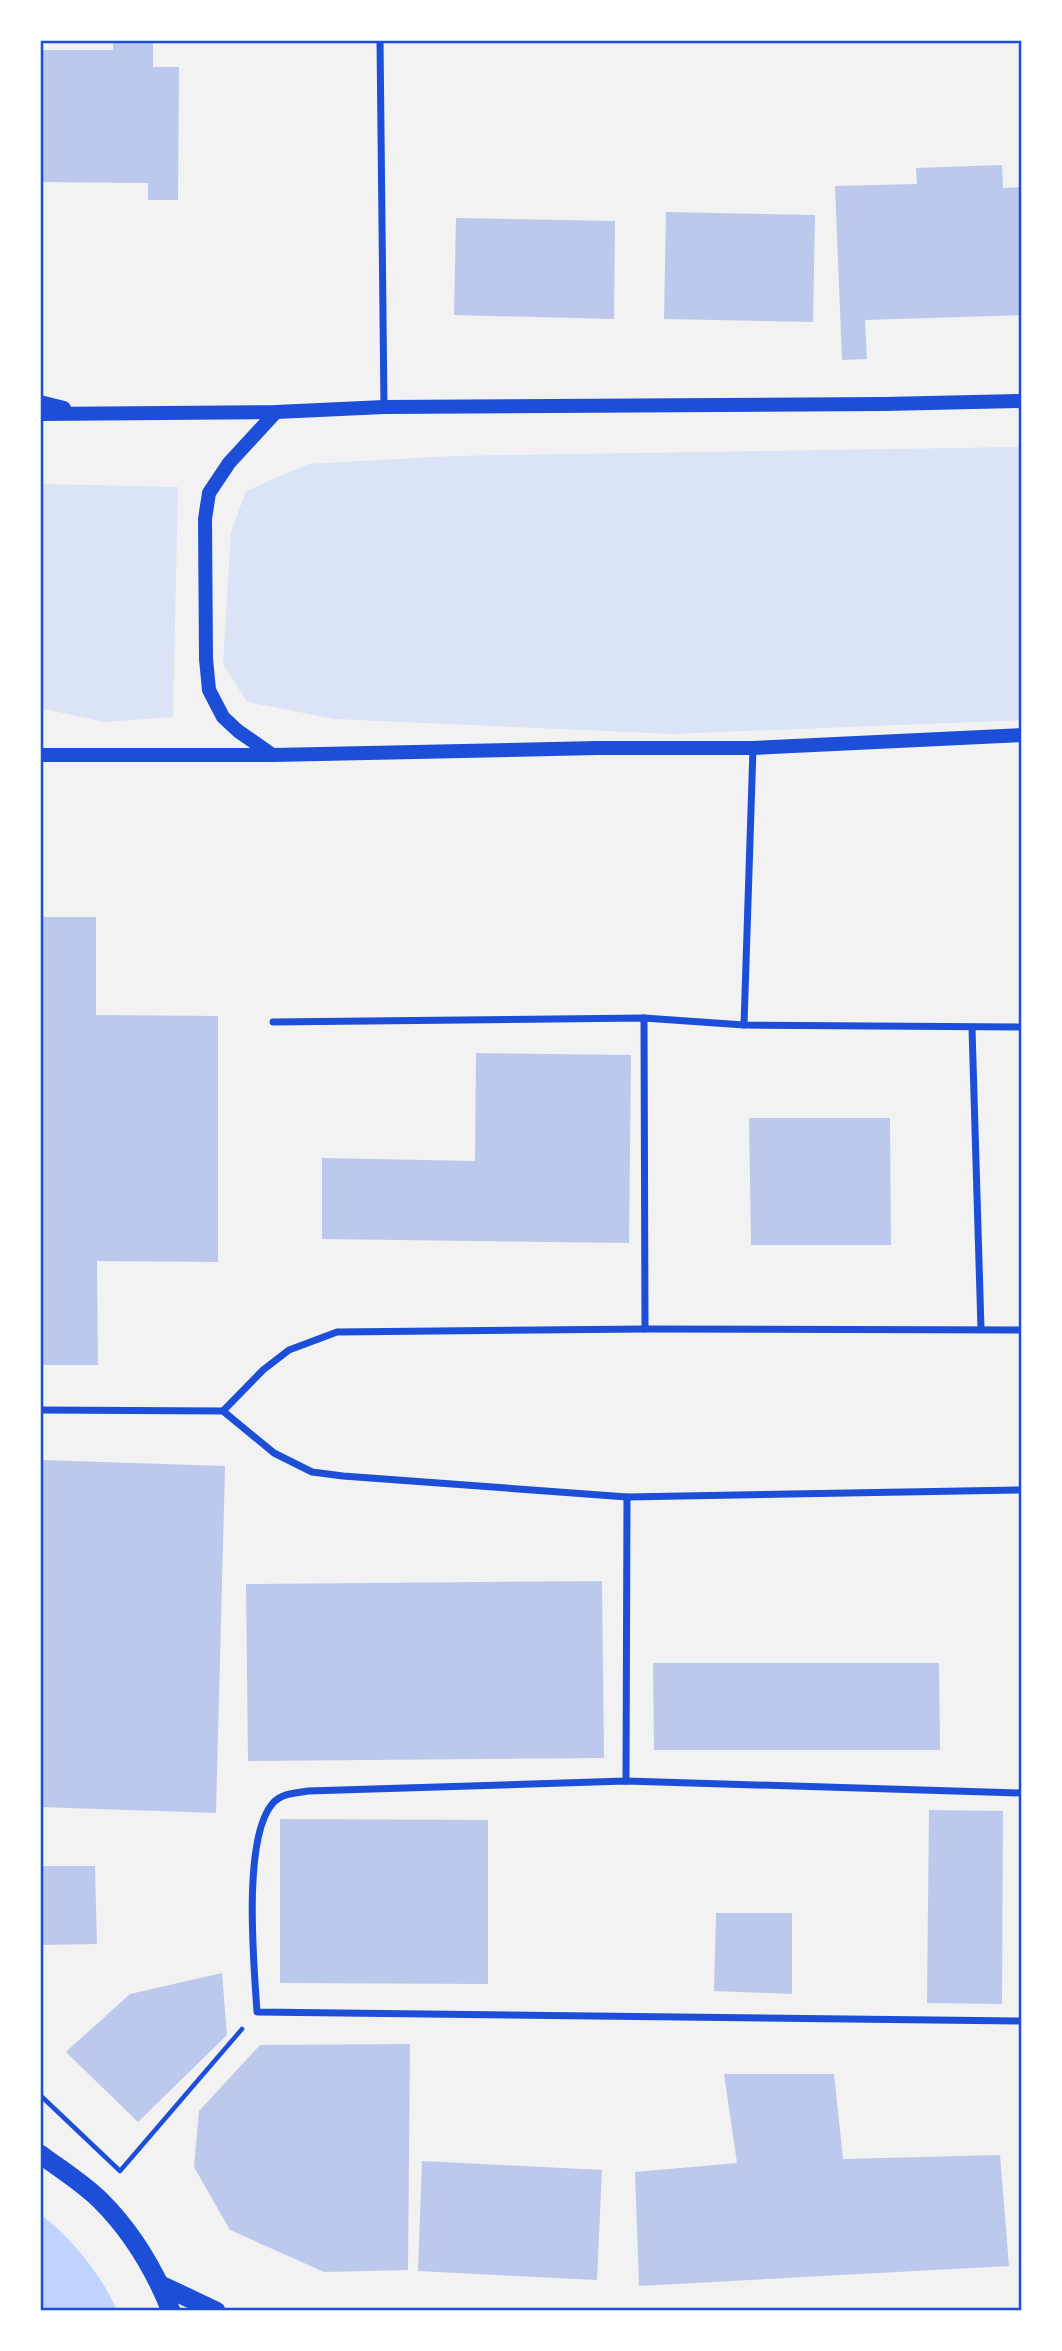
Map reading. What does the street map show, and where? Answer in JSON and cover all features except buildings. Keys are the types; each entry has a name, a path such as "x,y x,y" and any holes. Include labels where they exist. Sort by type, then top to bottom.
{"highway":[{"path":"40,2154 101,2200 134,2240 161,2285 171,2311"},
{"path":"161,2285 216,2311"}],"main road":[{"path":"40,401 79,412"},
{"path":"40,414 276,412 384,407 1022,401"},
{"path":"273,755 223,717 209,690 206,668 205,519 209,494 229,463 276,412"},
{"path":"40,755 273,755 597,748 752,748 1022,735"}],"street":[{"path":"380,40 384,407"},
{"path":"744,1025 752,748"},
{"path":"644,1018 645,1329"},
{"path":"273,1022 644,1018 744,1025 1022,1027"},
{"path":"972,1028 981,1329"},
{"path":"223,1411 263,1370 289,1350 337,1332 645,1329 1022,1330"},
{"path":"40,1410 223,1411 274,1453 312,1472 342,1476 626,1497 1022,1490"},
{"path":"626,1497 626,1781"},
{"path":"1022,1793 626,1781 308,1791 285,1794 273,1803 256,1844 252,1927 257,2012 1022,2021"}],"path":[{"path":"40,2095 120,2171 257,2012"}],"shaded area":[{"path":"1022,447 1022,720 673,734 334,719 247,702 223,664 231,532 246,491 308,464 451,456"},
{"path":"40,484 178,487 173,717 104,722 40,708"}],"water":[{"path":"40,2214 85,2258 104,2285 117,2311 40,2311"}]}
